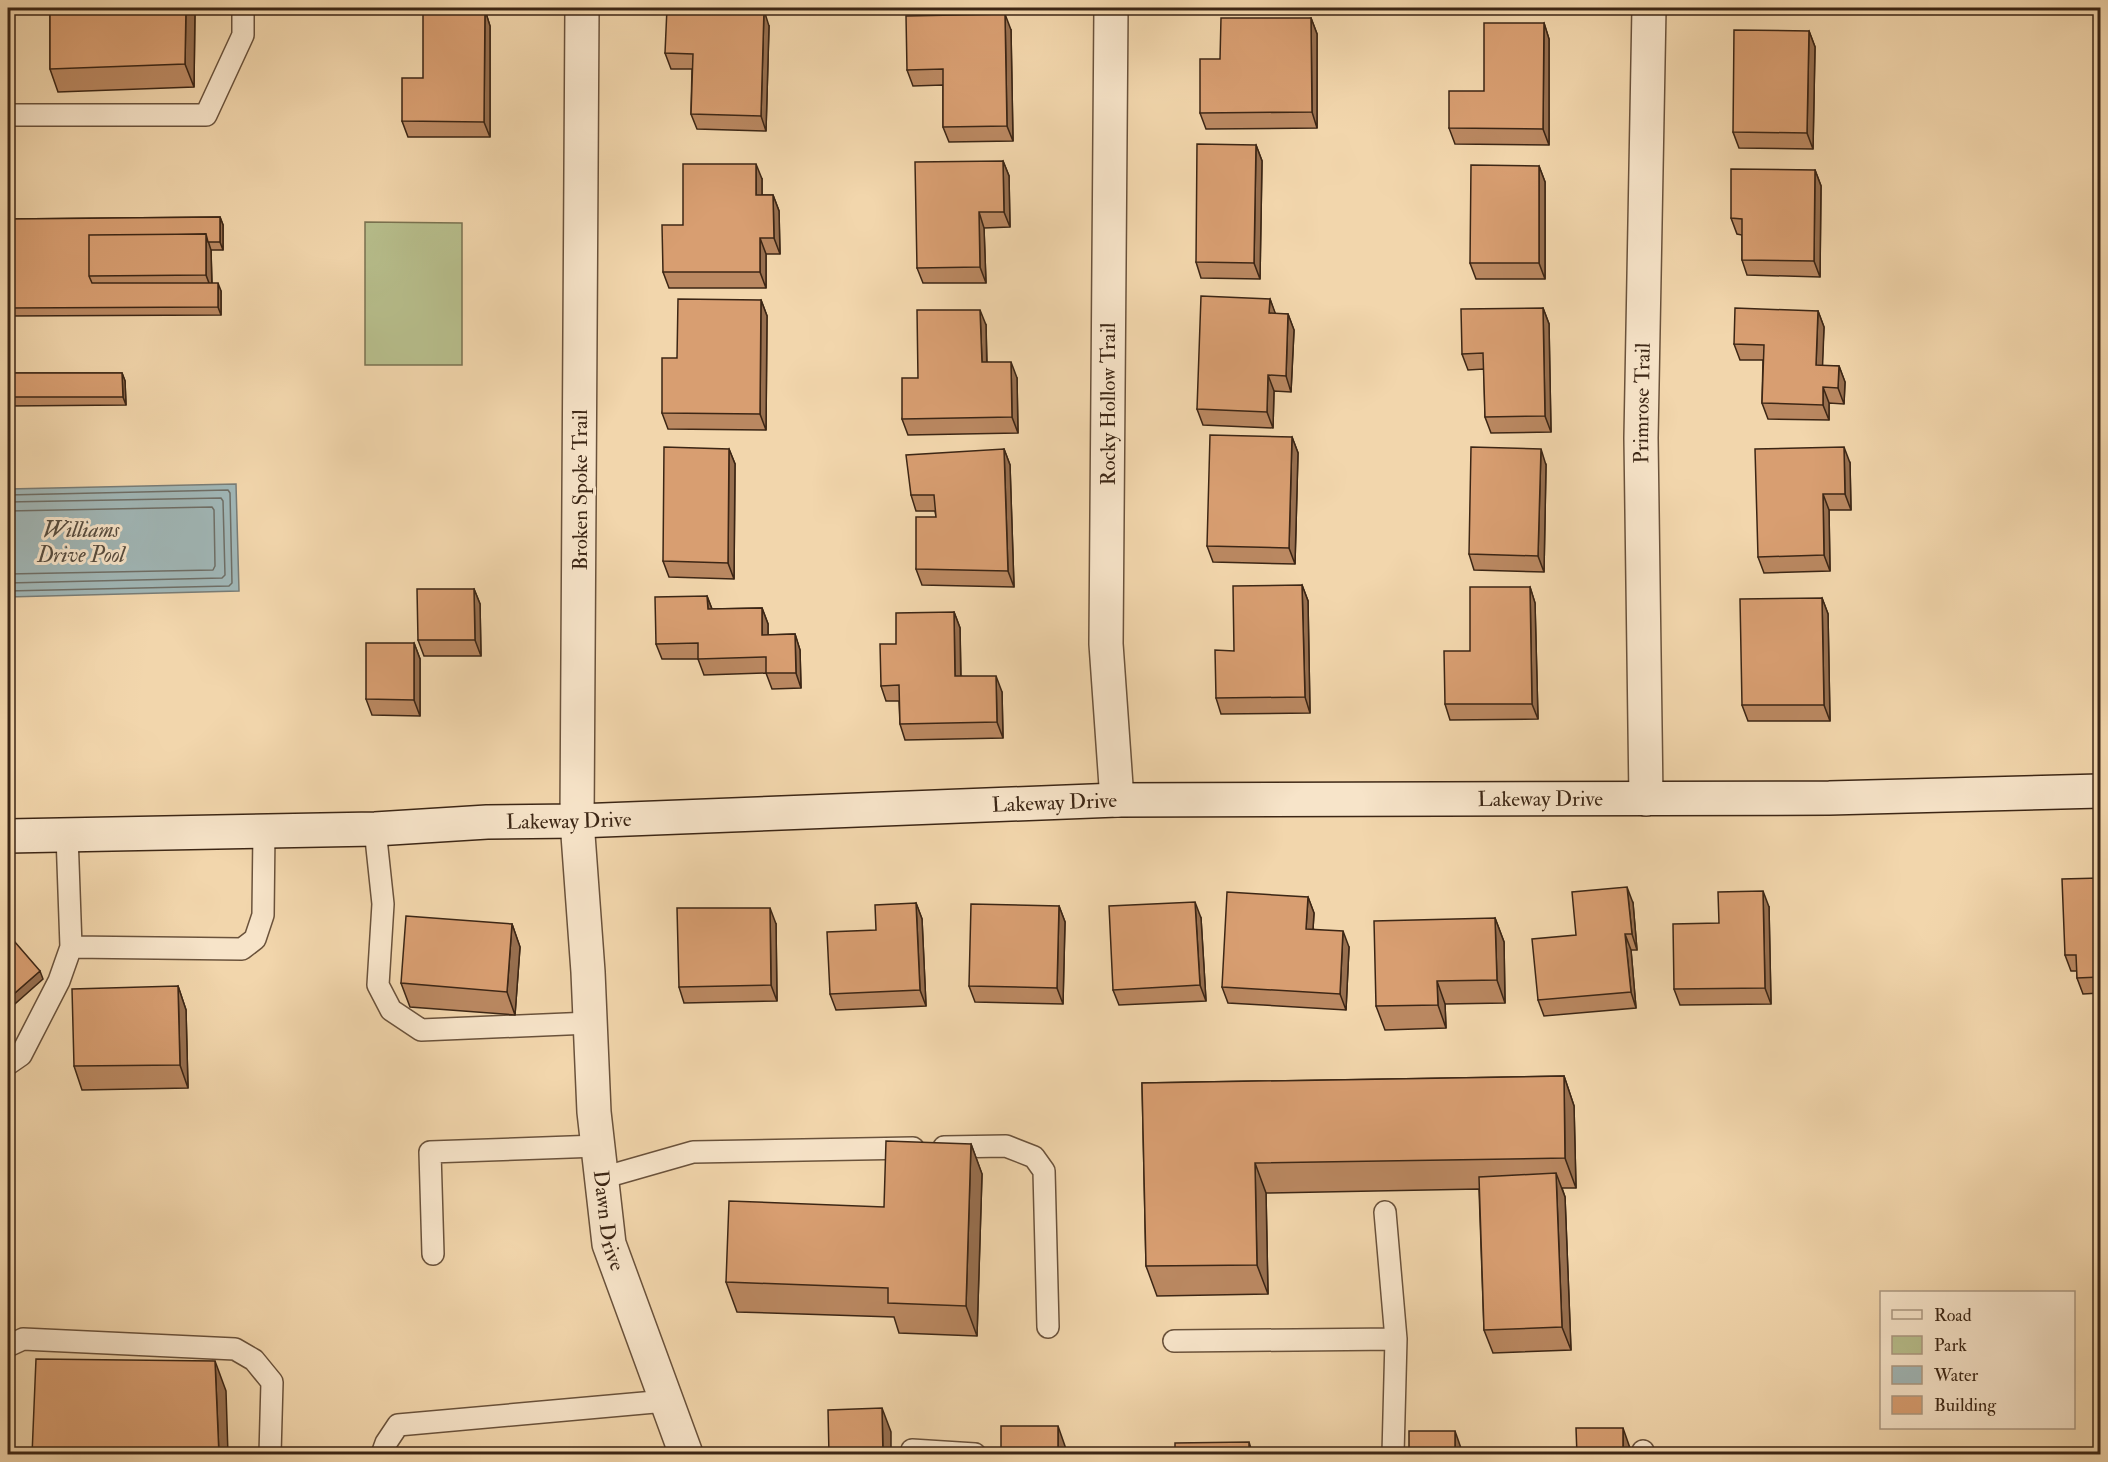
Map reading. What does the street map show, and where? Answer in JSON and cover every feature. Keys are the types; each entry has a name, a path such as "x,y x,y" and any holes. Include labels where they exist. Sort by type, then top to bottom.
{"street":[{"name":"Broken Spoke Trail","path":"582,8 577,821 588,972"},
{"name":"Rocky Hollow Trail","path":"1111,8 1106,644 1117,800"},
{"name":"Primrose Trail","path":"1646,799 1641,438 1649,8"},
{"name":"Lakeway Drive","path":"8,836 375,829 487,822 577,821 1117,800 1829,798 2100,791"},
{"name":"Dawn Drive","path":"588,972 594,1112 609,1244 686,1455"}],"lane":[{"path":"8,116 206,115 243,35 243,8"},
{"path":"375,829 383,904 378,985 391,1010 421,1030 590,1023"},
{"path":"71,947 242,949 255,939 263,915 264,831"},
{"path":"8,1064 21,1055 59,981 71,947 67,835"},
{"path":"433,1254 430,1152 598,1146"},
{"path":"602,1178 693,1152 1006,1146 1034,1157 1044,1171 1048,1327"},
{"path":"1385,1212 1396,1339 1393,1455"},
{"path":"8,1346 23,1339 235,1349 254,1360 272,1382 270,1455"},
{"path":"1174,1341 1396,1339"},
{"path":"382,1455 386,1443 398,1425 666,1401"},
{"path":"912,1455 912,1450 975,1455"}],"green space":[{"path":"365,222 462,223 462,365 365,365"}],"water":[{"name":"Williams Drive Pool","path":"236,484 239,591 8,597 8,489"}],"building":[{"path":"50,8 186,8 185,64 50,69"},
{"path":"667,8 764,10 761,116 691,114 693,54 665,53"},
{"path":"423,10 485,10 484,122 402,121 402,78 423,78"},
{"path":"1005,14 1007,126 943,127 943,69 907,70 906,16"},
{"path":"1221,18 1311,18 1312,112 1200,113 1200,59 1220,59"},
{"path":"1484,23 1544,23 1543,129 1449,128 1449,91 1484,91"},
{"path":"1734,30 1809,31 1807,133 1733,132"},
{"path":"1197,144 1256,145 1254,263 1196,262"},
{"path":"1003,161 1004,212 979,212 980,267 917,268 915,162"},
{"path":"683,164 756,164 756,195 773,195 774,238 760,238 760,272 663,272 662,225 683,225"},
{"path":"1471,165 1539,166 1539,263 1470,263"},
{"path":"1731,169 1815,170 1814,261 1742,260 1742,219 1731,218"},
{"path":"220,217 220,242 208,242 206,234 89,235 89,276 92,283 218,283 218,307 8,308 8,219"},
{"path":"206,234 206,275 89,276 89,235"},
{"path":"1201,296 1270,299 1269,313 1288,314 1286,376 1268,375 1267,412 1197,409"},
{"path":"678,299 761,300 760,414 662,413 662,358 677,358"},
{"path":"1543,308 1545,416 1485,417 1483,353 1462,354 1461,309"},
{"path":"1735,308 1818,311 1816,365 1839,366 1838,388 1823,387 1823,405 1762,403 1764,345 1734,344"},
{"path":"917,310 980,310 982,362 1011,362 1012,417 902,419 902,378 918,378"},
{"path":"8,373 122,373 123,397 8,397"},
{"path":"1210,435 1292,437 1289,548 1207,546"},
{"path":"664,447 729,449 728,563 663,561"},
{"path":"1471,447 1541,449 1538,556 1469,554"},
{"path":"1844,447 1845,494 1823,494 1824,555 1758,557 1755,449"},
{"path":"1004,449 1008,571 916,569 916,517 936,517 934,495 911,495 906,455"},
{"path":"1302,585 1305,697 1216,698 1215,650 1234,651 1233,586"},
{"path":"1470,587 1530,587 1532,704 1445,704 1444,651 1470,651"},
{"path":"417,589 474,589 475,640 418,640"},
{"path":"707,596 708,609 762,608 762,635 795,634 796,673 766,673 766,657 698,659 698,643 656,644 655,597"},
{"path":"1822,598 1824,705 1742,705 1740,599"},
{"path":"954,612 955,676 996,676 997,722 900,724 899,685 881,686 880,644 896,644 896,613"},
{"path":"366,643 414,643 414,700 366,699"},
{"path":"2100,878 2100,977 2077,978 2076,955 2065,955 2062,879"},
{"path":"1627,887 1632,934 1625,934 1631,992 1538,1000 1532,939 1576,935 1572,892"},
{"path":"1763,891 1765,988 1674,989 1673,924 1719,923 1718,892"},
{"path":"1227,892 1308,897 1306,929 1343,931 1340,994 1222,987"},
{"path":"1195,902 1200,985 1113,990 1109,906"},
{"path":"916,903 920,990 830,994 827,932 876,930 875,905"},
{"path":"971,904 1059,906 1057,988 969,986"},
{"path":"677,908 770,908 771,985 679,987"},
{"path":"406,916 512,924 507,992 401,983"},
{"path":"1495,918 1497,980 1437,981 1438,1005 1376,1006 1374,921"},
{"path":"8,934 40,971 8,999"},
{"path":"178,986 180,1065 74,1066 72,989"},
{"path":"1564,1076 1565,1158 1255,1163 1257,1265 1146,1266 1142,1083"},
{"path":"886,1141 971,1144 966,1306 888,1303 888,1288 726,1282 729,1201 884,1207"},
{"path":"1556,1173 1562,1327 1484,1330 1479,1177"},
{"path":"36,1359 215,1361 219,1455 32,1455"},
{"path":"882,1408 883,1455 829,1455 828,1410"},
{"path":"1001,1426 1058,1426 1058,1455 1001,1455"},
{"path":"1576,1428 1623,1428 1623,1455 1577,1455"},
{"path":"1409,1431 1455,1431 1455,1455 1409,1455"},
{"path":"1249,1442 1249,1455 1175,1455 1175,1443"},
{"path":"923,1453 961,1453 961,1455 923,1455"}]}
